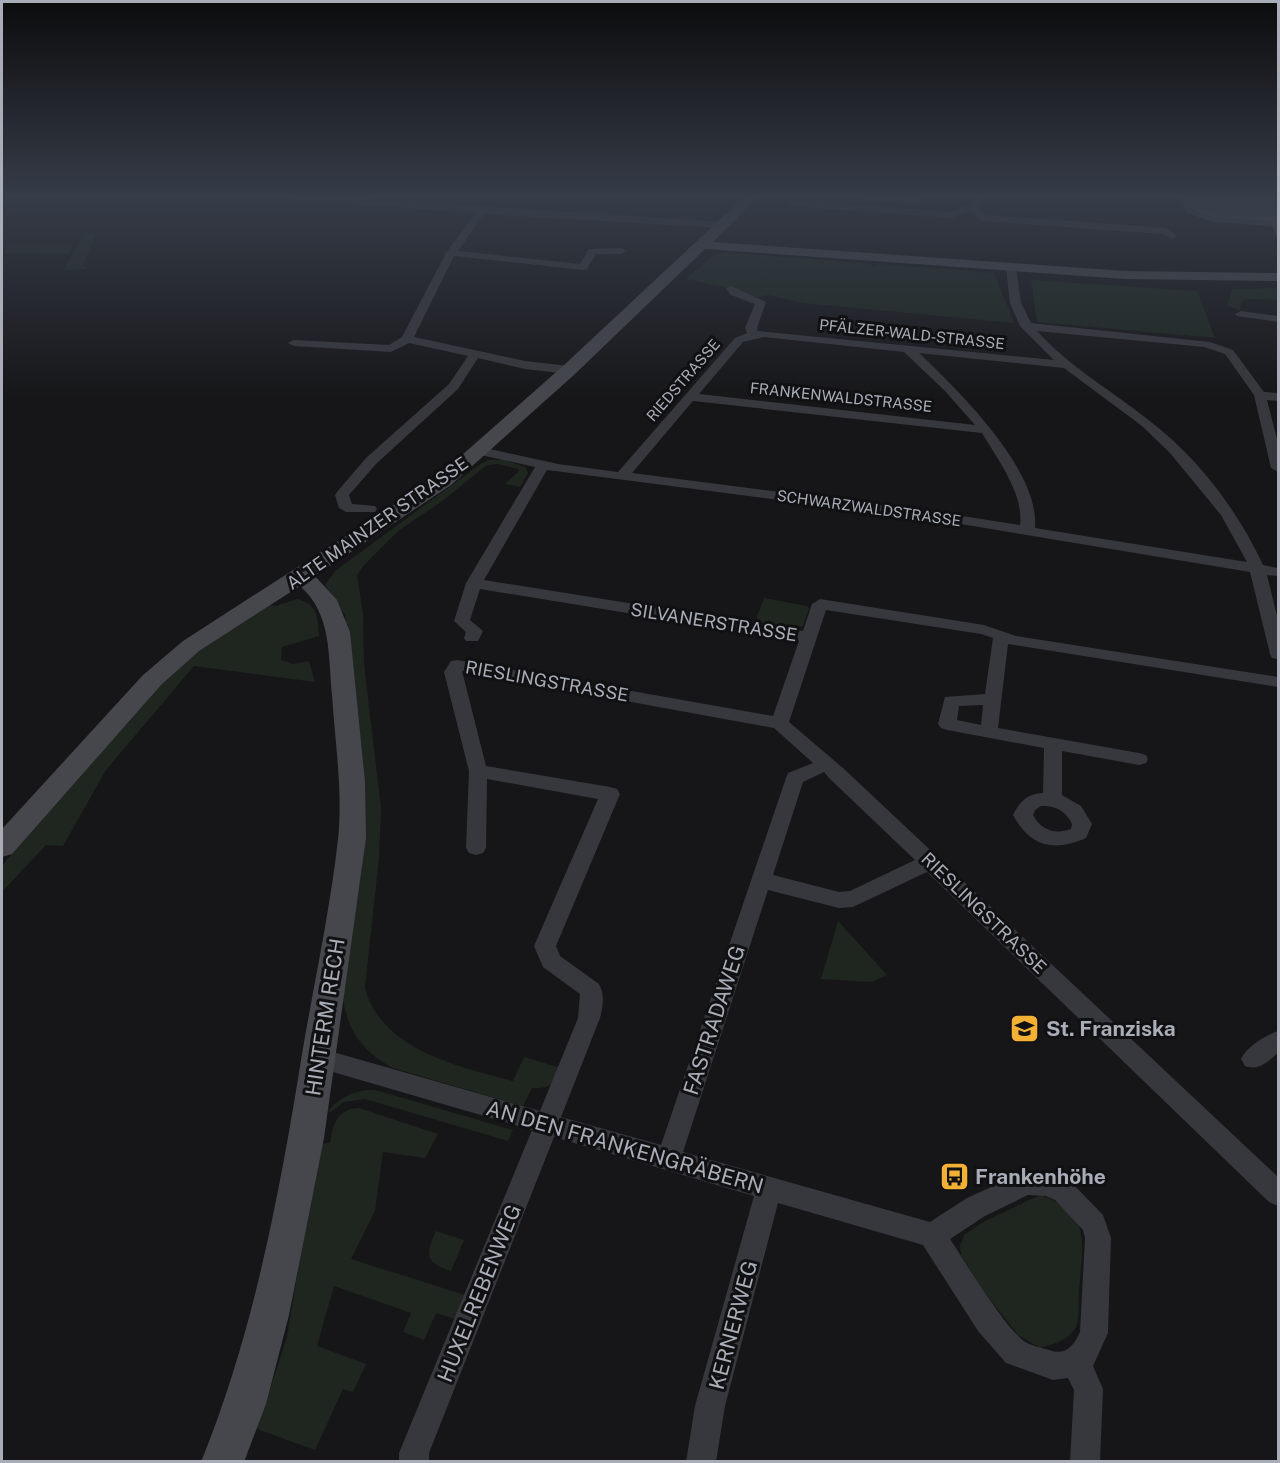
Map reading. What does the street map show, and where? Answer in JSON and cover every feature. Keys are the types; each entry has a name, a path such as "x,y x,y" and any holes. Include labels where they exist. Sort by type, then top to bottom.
{"street":[{"path":"294,343 391,349 407,339 446,264"},
{"path":"555,264 583,267 585,264"},
{"name":"ALTE MAINZER STRASSE","path":"2,847 152,680 191,646 418,499 481,451 681,264"},
{"path":"973,264 1199,277 1278,277"},
{"path":"1011,267 1016,308 1026,326 1068,365 1142,419 1172,447 1204,483 1249,551 1257,568 1278,654"},
{"path":"730,289 761,302 751,328 753,334"},
{"path":"1241,314 1265,313 1278,319"},
{"path":"1026,326 1206,344 1229,352 1260,395 1278,468"},
{"name":"PFÄLZER-WALD-STRASSE","path":"753,334 1068,365"},
{"name":"RIEDSTRASSE","path":"622,476 739,340 753,334"},
{"path":"407,339 475,354 569,370"},
{"path":"908,349 949,388 987,430 1012,472 1029,512 1027,531"},
{"path":"370,509 346,508 342,495 370,461 454,386 475,354"},
{"path":"1260,395 1278,397"},
{"name":"FRANKENWALDSTRASSE","path":"691,397 987,430"},
{"name":"SCHWARZWALDSTRASSE","path":"481,451 544,465 943,517 1278,572"},
{"path":"472,638 475,631 462,621 474,582 534,478 544,465"},
{"name":"HINTERM RECH","path":"222,1461 245,1404 269,1315 306,1138 352,838 352,782 334,612 327,599 302,576"},
{"name":"SILVANERSTRASSE","path":"474,582 808,637 820,604 984,630 1001,637 1278,682"},
{"path":"780,723 808,637"},
{"path":"989,732 1001,637"},
{"name":"RIESLINGSTRASSE","path":"476,848 478,771 453,672 458,664 780,723 930,862 1278,1194"},
{"path":"993,699 951,701 947,724 1139,759"},
{"path":"1052,800 1053,744"},
{"name":"FASTRADAWEG","path":"668,1160 795,778 826,765"},
{"path":"478,771 610,795 545,946 551,961 591,990 592,1004 589,1018 547,1125"},
{"path":"761,880 839,900 853,899 930,862"},
{"path":"1253,1059 1278,1041"},
{"name":"AN DEN FRANKENGRÄBERN","path":"319,1058 769,1190 932,1235"},
{"name":"HUXELREBENWEG","path":"414,1461 414,1453 547,1125"},
{"path":"1026,1183 1048,1184 1064,1192 1094,1224 1098,1238 1094,1333 1085,1354 1076,1363 1053,1366 1016,1353 988,1321 932,1235 976,1207 1026,1183"},
{"name":"KERNERWEG","path":"701,1461 710,1406 769,1190"},
{"path":"1076,1363 1089,1389 1084,1461"}],"shaded area":[{"path":"66,264 83,264 88,269 63,270"},
{"path":"703,264 882,264 994,273 1014,323 803,303 768,295 756,298 732,289 686,279"},
{"path":"1031,280 1197,291 1215,338 1037,322"},
{"path":"1278,288 1278,300 1246,299 1242,301 1240,310 1227,306 1232,289"},
{"path":"489,460 504,460 525,467 528,473 520,487 505,484 519,471 518,469 498,464 487,465 441,502 398,531 357,575 363,614 364,664 381,808 379,858 365,987 373,1008 386,1026 424,1052 469,1069 513,1081 524,1057 564,1069 551,1084 543,1088 532,1088 523,1106 393,1068 372,1054 357,1038 347,1017 342,992 361,876 365,807 345,615 325,585 335,571"},
{"path":"764,598 807,606 809,609 803,626 796,629 755,622"},
{"path":"297,599 309,604 316,613 319,636 282,647 281,660 293,664 309,661 315,682 194,666 106,770 63,846 46,845 2,892 2,866 78,774 179,663 270,605 276,606"},
{"path":"838,921 887,975 872,982 821,979"},
{"path":"373,1090 513,1130 508,1141 365,1099 344,1102 331,1112 328,1111 348,1095"},
{"path":"359,1108 438,1134 425,1158 383,1152 375,1211 351,1259 465,1295 455,1319 436,1313 424,1340 403,1332 411,1313 334,1286 317,1346 366,1364 353,1392 343,1389 315,1450 257,1429 287,1337 319,1144 330,1143 335,1124 341,1115 346,1111"},
{"path":"1040,1195 1057,1202 1076,1220 1082,1244 1082,1258 1076,1327 1065,1339 1040,1348 1018,1335 984,1292 961,1255 960,1245 965,1234 985,1221"},
{"path":"436,1231 464,1240 451,1271 436,1265 430,1257 430,1246"}],"place":[{"name":"St. Franziska","path":"1025,1028"},
{"name":"Frankenhöhe","path":"954,1176"}]}
